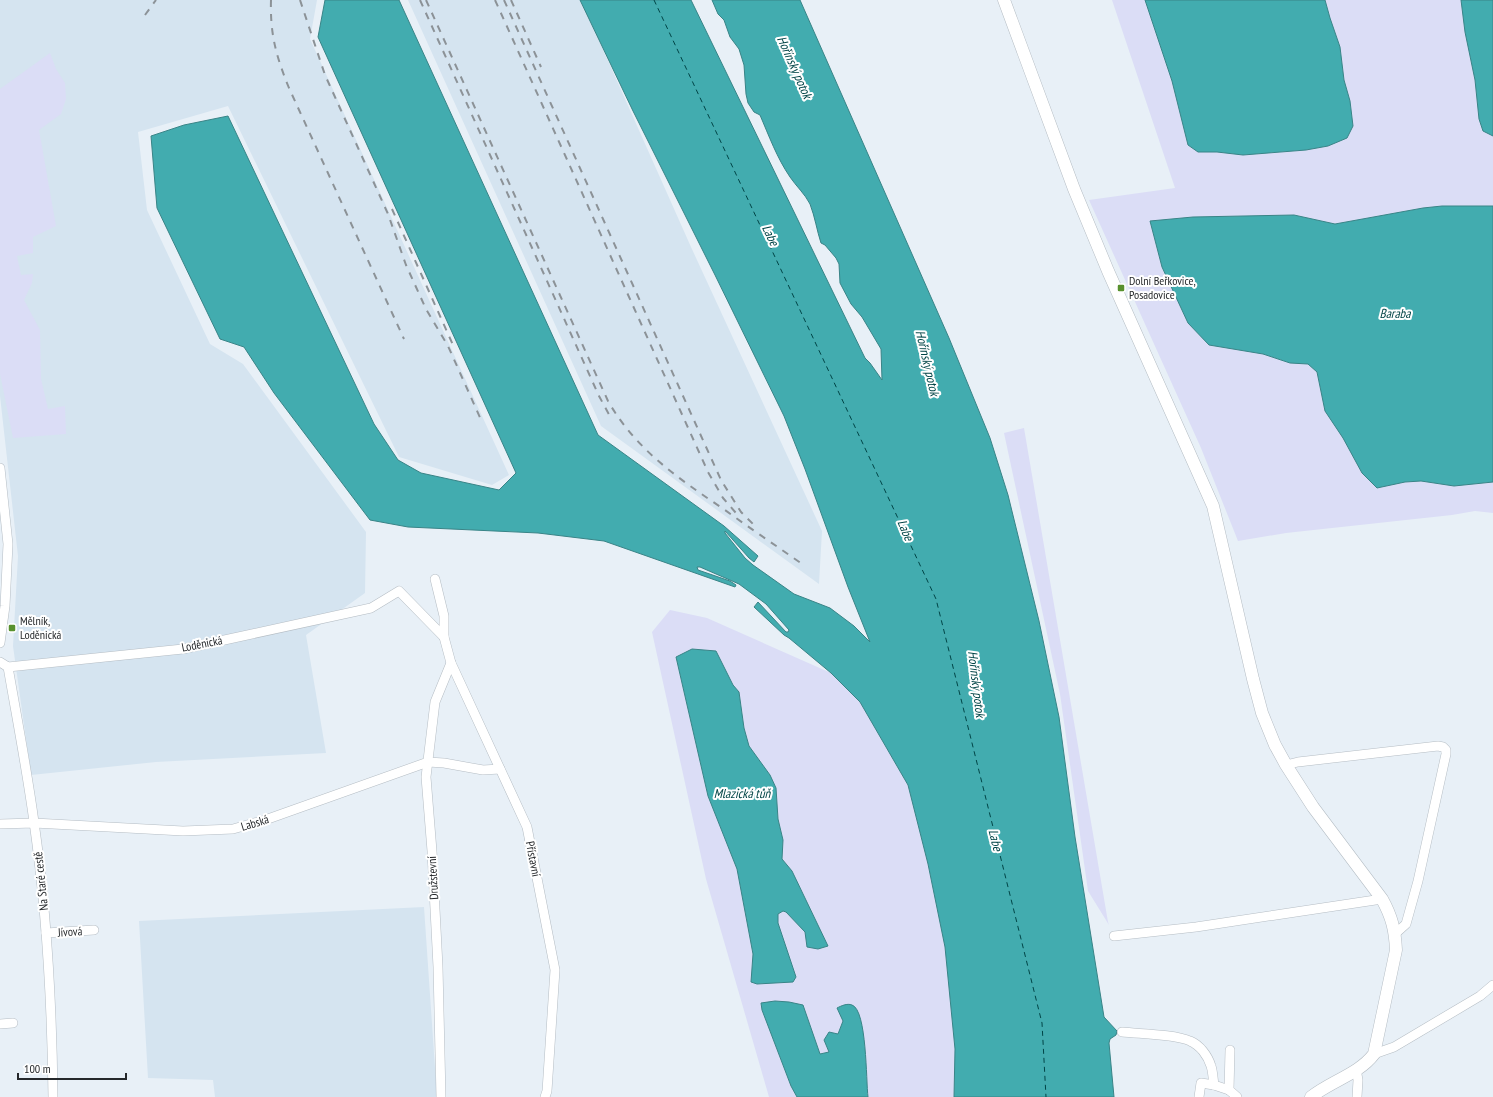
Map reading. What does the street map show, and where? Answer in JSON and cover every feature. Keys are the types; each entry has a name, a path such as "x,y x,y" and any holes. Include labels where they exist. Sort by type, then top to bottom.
{"street":[{"path":"1004,0 1074,189 1108,271 1212,506 1252,679 1260,706 1275,745 1313,807 1382,899 1390,915 1396,933 1396,950 1374,1054 1367,1063 1323,1088 1311,1097"},
{"path":"0,468 8,544 5,606 0,643"},
{"name":"Přístavní","path":"435,579 444,616 444,637 451,663 527,827 555,970 547,1091 544,1097"},
{"name":"Přístavní","path":"399,590 444,637"},
{"name":"Loděnická","path":"8,667 182,649 371,608 399,590"},
{"path":"0,662 8,667"},
{"name":"Družstevní","path":"442,1097 438,967 432,851 426,777 435,702 451,663"},
{"name":"Na Staré cestě","path":"8,667 34,823 46,933 52,1034 53,1097"},
{"path":"1286,765 1298,762 1438,746 1443,747 1446,750 1418,881 1406,924 1396,933"},
{"name":"Labská","path":"0,824 34,823 183,831 233,829 265,820 428,762 444,762 484,770 500,769"},
{"path":"1114,936 1196,927 1382,899"},
{"name":"Jívová","path":"46,933 94,930"},
{"path":"1374,1054 1394,1047 1480,996 1493,985"},
{"path":"0,1024 13,1022"},
{"path":"1122,1032 1179,1038 1191,1041 1199,1047 1206,1056 1211,1067 1214,1085"},
{"path":"1229,1090 1230,1050"},
{"path":"1356,1069 1358,1080 1357,1097"},
{"path":"1199,1097 1201,1083 1214,1085 1229,1090 1237,1097"}],"shaded area":[{"path":"0,0 317,0 310,39 509,475 492,485 399,457 228,106 138,132 147,210 210,344 243,364 366,532 365,593 306,635 326,753 156,762 31,775 13,646 18,556 0,396"},
{"path":"408,0 581,0 691,247 822,531 819,584 601,426"},
{"path":"1112,0 1145,0 1172,81 1188,145 1198,152 1217,152 1243,155 1306,150 1347,138 1353,126 1350,101 1344,80 1340,47 1325,0 1461,0 1475,80 1479,119 1483,131 1493,136 1493,206 1442,206 1423,208 1335,224 1294,215 1193,217 1150,221 1162,267 1188,323 1209,345 1263,354 1290,363 1308,364 1317,372 1325,411 1343,438 1405,482 1421,481 1454,486 1493,482 1493,513 1475,511 1452,515 1286,533 1238,541 1201,448 1089,200 1175,188"},
{"path":"50,53 56,69 65,83 66,99 61,114 39,130 56,226 33,237 33,253 17,256 21,275 33,274 32,283 24,300 40,330 41,379 48,409 65,406 66,434 13,438 0,374 0,89"},
{"path":"1024,428 1109,925 1088,891 1060,694 1004,433"},
{"path":"670,610 707,618 831,673 860,702 908,785 928,864 945,947 955,1049 954,1097 868,1097 865,1048 861,1020 843,1021 838,1034 829,1032 829,1052 820,1054 803,1006 788,1002 777,1002 761,1003 762,1010 791,1086 797,1097 769,1097 706,879 652,632","holes":["678,657 733,685 739,692 744,728 749,746 770,775 775,788 778,818 783,840 782,859 792,871 828,946 818,949 805,932 786,912 783,911 778,914 778,923 796,977 793,982 757,984 751,982 753,954 737,869 708,796 676,658"]},
{"path":"424,907 437,1097 215,1097 213,1080 148,1078 139,921"}],"water":[{"path":"325,0 399,0 598,435 724,526 758,556 754,562 725,531 745,558 753,565 794,594 830,608 854,626 870,642 784,416 633,111 580,0 691,0 865,358 882,380 881,349 862,317 851,304 840,283 839,264 825,245 821,243 810,204 781,162 760,115 754,112 748,103 744,65 739,49 730,37 724,20 718,14 712,0 800,0 949,338 990,438 1008,495 1039,621 1059,717 1075,837 1104,1017 1117,1031 1116,1035 1110,1039 1109,1043 1114,1097 954,1097 955,1049 945,947 928,864 908,785 860,702 831,673 784,635 754,607 758,602 786,632 788,632 789,630 766,604 739,584 700,567 697,567 698,570 730,581 736,585 735,587 604,541 538,533 408,527 370,520 274,393 244,347 220,339 157,208 151,136 184,125 228,116 374,424 398,460 421,473 499,490 516,473 318,37"},
{"path":"1145,0 1325,0 1340,47 1344,80 1350,101 1353,126 1347,138 1328,146 1306,150 1243,155 1217,152 1198,152 1188,145 1172,81"},
{"path":"1461,0 1493,0 1493,136 1483,131 1479,119 1475,80 1465,32"},
{"name":"Baraba","path":"1442,206 1493,206 1493,482 1454,486 1421,481 1405,482 1377,488 1362,473 1343,438 1325,411 1317,372 1308,364 1290,363 1263,354 1209,345 1188,323 1162,267 1150,221 1193,217 1294,215 1335,224"},
{"name":"Mlazická tůň","path":"692,649 716,651 733,685 739,692 744,728 749,746 770,775 776,788 778,819 783,840 782,859 792,871 828,946 818,949 807,947 805,932 786,912 783,911 778,914 778,923 796,977 793,982 757,984 751,982 753,954 737,869 708,796 676,657"},
{"path":"775,1001 803,1005 820,1054 829,1052 824,1040 829,1032 838,1034 843,1021 837,1008 850,1004 857,1010 861,1019 865,1047 868,1097 797,1097 791,1086 762,1010 761,1003"}],"ferry route":[{"path":"654,0 936,599 1042,1023 1046,1097"}],"railway":[{"path":"145,15 156,0"},
{"path":"271,0 273,34 277,55 284,76 404,339"},
{"path":"300,0 325,75 388,214 406,265 426,309 448,346 482,422"},
{"path":"420,0 599,396 612,420"},
{"path":"426,0 608,401 619,418 645,449 675,475 805,566"},
{"path":"495,0 708,472 723,498 736,513"},
{"path":"504,0 721,480 741,512 756,527"},
{"path":"511,0 541,67"},
{"path":"392,209 453,345"}],"place":[{"name":"Dolní Beřkovice, Posadovice","path":"1121,288"},
{"name":"Mělník, Loděnická","path":"12,628"}],"water label":[{"name":"Hořínský potok","path":"795,67"},
{"name":"Labe","path":"771,235"},
{"name":"Hořínský potok","path":"928,363"},
{"name":"Labe","path":"906,530"},
{"name":"Hořínský potok","path":"977,684"},
{"name":"Labe","path":"996,840"}]}
